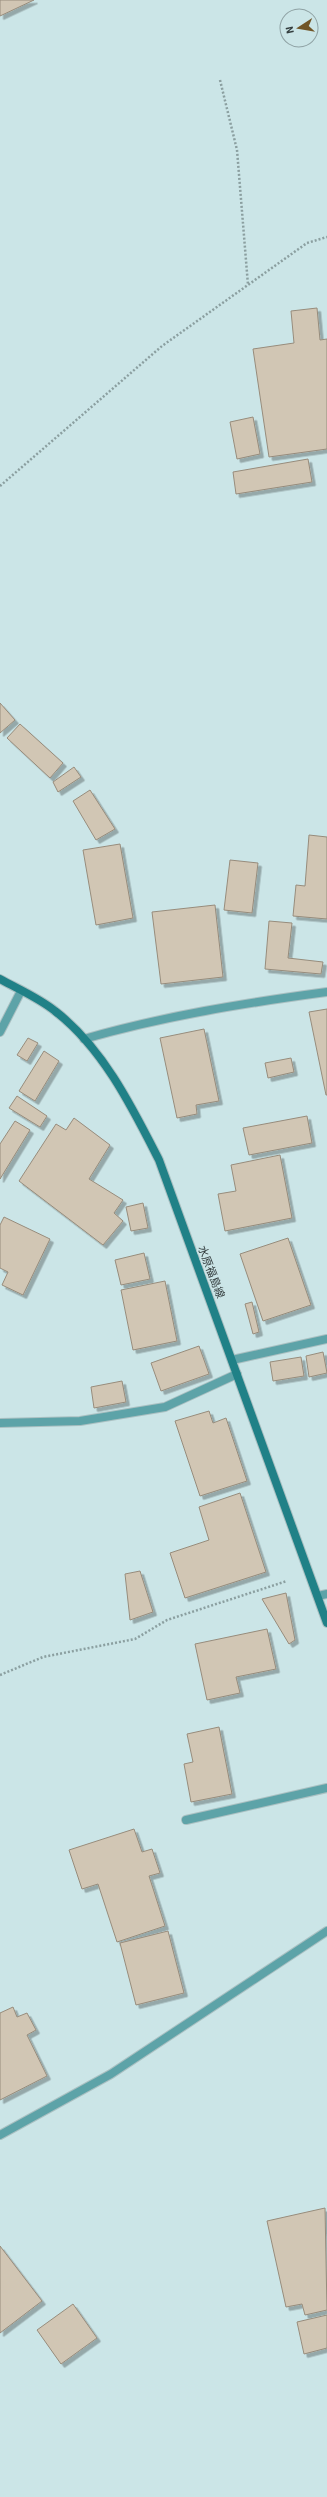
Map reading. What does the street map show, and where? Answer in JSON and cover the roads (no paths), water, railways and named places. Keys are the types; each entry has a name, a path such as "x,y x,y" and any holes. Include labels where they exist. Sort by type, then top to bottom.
{"main road":[{"name":"水原福島線","path":"0,979 55,1011 84,1039 128,1099 159,1160 327,1623"}],"street":[{"path":"0,1032 21,991"},
{"path":"84,1039 144,1022 250,1002 327,992"},
{"path":"232,1360 327,1339"},
{"path":"0,1423 80,1421 165,1407 237,1374"},
{"path":"318,1596 327,1594"},
{"path":"186,1820 327,1788"},
{"path":"0,2135 111,2074 327,1931"}]}
